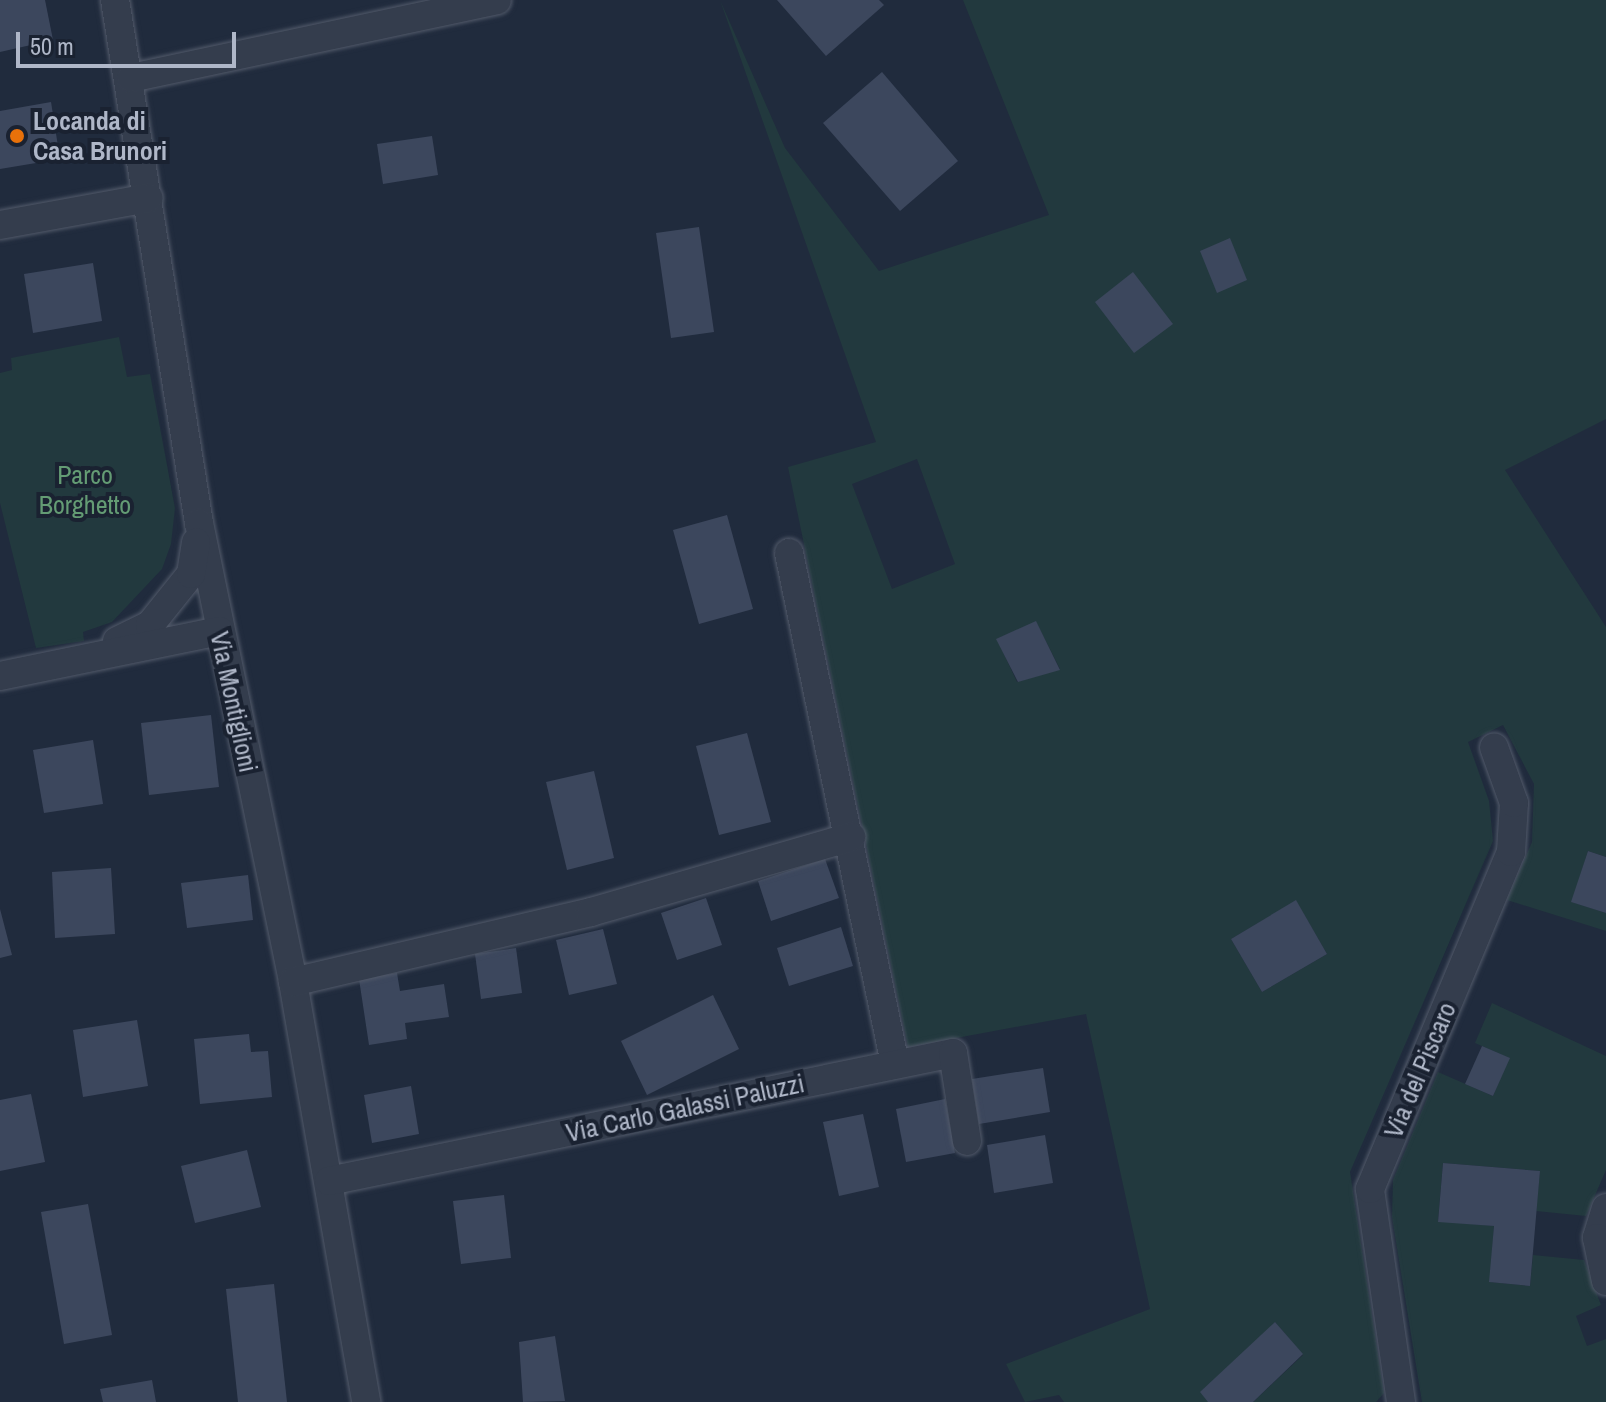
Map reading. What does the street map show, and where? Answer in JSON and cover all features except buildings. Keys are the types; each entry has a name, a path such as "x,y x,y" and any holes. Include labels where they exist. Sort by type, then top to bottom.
{"street":[{"name":"Via Montiglioni","path":"115,0 131,78 199,523 293,982 366,1402"},
{"path":"131,78 497,0"},
{"path":"0,225 149,198"},
{"path":"80,659 150,625 191,574 199,523"},
{"path":"789,553 851,837 895,1064"},
{"path":"0,676 219,631"},
{"name":"Via del Piscaro","path":"1401,1402 1370,1189 1511,852 1514,803 1494,747"},
{"path":"293,982 591,912 851,837"},
{"name":"Via Carlo Galassi Paluzzi","path":"329,1181 953,1053 967,1141"},
{"path":"1606,1208 1597,1238 1606,1281"}],"green space":[{"path":"720,0 785,148 879,271 1049,215 963,0 1606,0 1606,419 1505,470 1606,627 1606,857 1588,851 1572,902 1606,913 1606,931 1507,900 1532,842 1534,784 1503,725 1468,742 1489,801 1493,841 1350,1172 1384,1393 1376,1402 1253,1402 1303,1355 1275,1322 1208,1402 1064,1402 1059,1395 1025,1402 1006,1364 1150,1309 1086,1014 908,1047 788,467 876,442","holes":["917,459 955,564 892,589 852,484","1036,622 1060,669 1017,682 997,639","1296,901 1327,954 1262,992 1231,939"]},
{"name":"Parco Borghetto","path":"119,337 127,377 150,374 175,508 171,544 162,569 112,622 83,632 84,641 36,648 0,503 0,373 12,370 11,358"},
{"path":"1492,1003 1606,1056 1606,1170 1586,1216 1536,1211 1540,1171 1443,1163 1438,1221 1494,1226 1490,1282 1530,1286 1533,1255 1584,1260 1601,1305 1576,1316 1587,1346 1606,1339 1606,1402 1422,1402 1392,1217 1393,1180 1438,1072 1493,1096 1509,1058 1475,1043"}],"place":[{"name":"Locanda di Casa Brunori","path":"17,136"}]}
